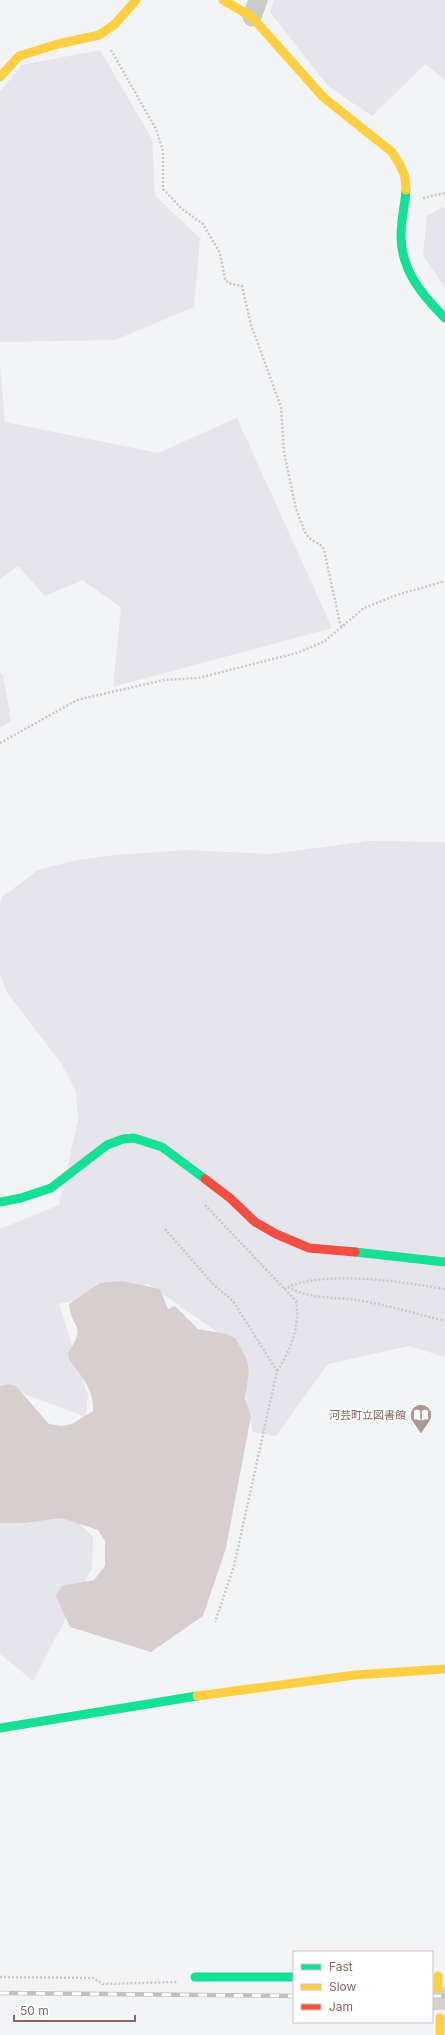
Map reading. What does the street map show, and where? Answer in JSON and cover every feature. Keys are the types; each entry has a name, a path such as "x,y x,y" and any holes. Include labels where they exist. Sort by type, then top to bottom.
{"street":[{"path":"0,77 20,56 58,44 99,36 115,24 136,0"},
{"path":"223,0 255,8 323,97 392,152 398,160 403,169 407,190 402,234 402,249 406,264 422,293 434,308 445,318"},
{"path":"0,1202 21,1198 51,1188 107,1145 123,1138 134,1138 162,1147 230,1198 255,1222 276,1234 309,1248 374,1253 445,1262"},
{"path":"0,1728 219,1693 355,1676 445,1669"},
{"path":"195,1977 293,1977"},
{"path":"440,2018 440,2035"}],"path":[{"path":"102,33 156,129 163,151 163,189 182,209 203,224 220,253 225,279 228,283 242,286 251,325 282,407 284,452 296,509 309,538 322,546 324,550 342,627"},
{"path":"0,743 77,700 164,680 198,678 297,653 325,641 364,608 374,603 445,581"},
{"path":"202,1177 198,1187 202,1200 296,1301 298,1311 295,1328 285,1359 277,1371 234,1566 215,1622"},
{"path":"165,1229 213,1284 232,1301 277,1371"},
{"path":"284,1289 292,1284 330,1279 396,1281 445,1289"},
{"path":"288,1287 314,1295 359,1300 445,1321"},
{"path":"0,1977 93,1978 103,1984 188,1982 195,1977"}],"shaded area":[{"path":"274,0 445,0 445,80 425,64 372,116 328,86 270,12"},
{"path":"100,50 152,139 155,196 200,238 194,307 115,340 0,342 0,92 22,65"},
{"path":"445,206 445,288 423,255 427,216"},
{"path":"0,365 5,422 158,453 237,418 332,628 113,687 121,607 82,580 45,596 18,566 0,579"},
{"path":"0,672 3,675 11,721 0,728"},
{"path":"368,841 445,842 445,1357 409,1346 328,1364 276,1436 253,1432 236,1345 148,1284 59,1304 88,1396 86,1417 0,1385 0,1229 59,1205 78,1120 76,1092 61,1063 6,991 0,973 0,902 2,897 38,870 72,861 115,855 187,850 271,854"},
{"path":"123,1281 160,1289 168,1309 175,1306 198,1329 227,1334 236,1339 247,1360 249,1371 245,1398 251,1416 226,1548 203,1616 151,1652 70,1627 56,1596 62,1586 94,1580 105,1566 105,1541 98,1530 62,1518 23,1523 0,1523 0,1386 8,1384 16,1386 49,1424 61,1426 72,1424 93,1411 92,1396 86,1383 69,1359 68,1353 74,1343 78,1331 70,1312 69,1304 100,1283"},
{"path":"70,1514 93,1537 92,1568 33,1681 0,1654 0,1519"}],"tunnel":[{"path":"438,1988 440,2018"}],"railway":[{"path":"0,1993 293,1996"},
{"path":"433,1996 445,1996"}],"traffic: fast":[{"path":"406,190 401,236 405,260 414,281 428,300 445,318"},
{"path":"0,1202 21,1198 51,1188 107,1145 123,1139 134,1138 162,1147 205,1179"},
{"path":"355,1252 445,1262"},
{"path":"0,1728 197,1696"},
{"path":"195,1977 293,1977"}],"traffic: slow":[{"path":"0,77 19,56 58,44 99,35 115,24 136,0"},
{"path":"223,0 252,17 323,97 392,152 405,177 406,190"},
{"path":"197,1696 355,1675 445,1669"},
{"path":"438,1976 438,1988"},
{"path":"440,2018 440,2035"}],"traffic: jam":[{"path":"205,1179 230,1198 255,1222 276,1234 309,1248 355,1252"}],"place":[{"name":"河芸町立図書館","path":"421,1434"}]}
